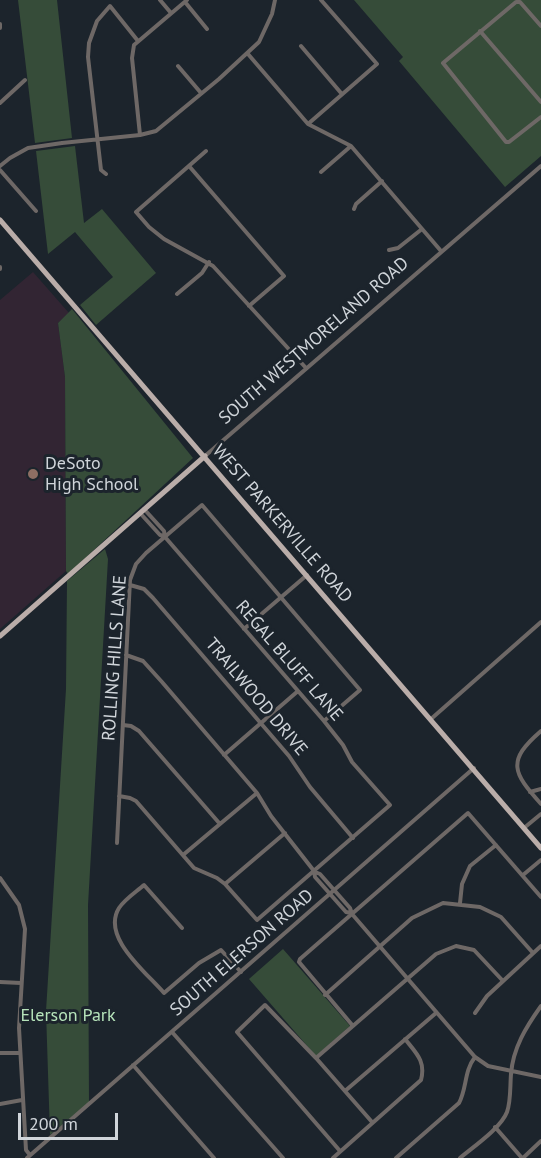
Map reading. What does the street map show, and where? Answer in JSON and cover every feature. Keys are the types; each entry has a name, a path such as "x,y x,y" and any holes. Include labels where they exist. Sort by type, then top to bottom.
{"main road":[{"name":"WEST PARKERVILLE ROAD","path":"0,220 541,848"},
{"name":"SOUTH WESTMORELAND ROAD","path":"0,636 205,456"}],"street":[{"path":"160,0 171,13"},
{"path":"36,211 0,168 10,158 28,148 140,135 156,131 248,54 263,35 275,0"},
{"path":"308,124 377,64 321,0"},
{"path":"140,135 132,58 134,45 186,1 207,29"},
{"path":"541,26 520,2 516,2 443,63 506,142 541,117"},
{"path":"106,174 101,170 97,140 88,57 89,43 97,21 110,6 138,41"},
{"path":"480,31 541,102"},
{"path":"301,46 342,93"},
{"path":"248,54 308,124 351,146 441,251"},
{"path":"178,66 201,93"},
{"path":"0,103 25,80"},
{"path":"321,172 351,146"},
{"path":"206,151 136,212 164,239 209,262 306,368"},
{"path":"189,166 284,276 249,306"},
{"name":"SOUTH WESTMORELAND ROAD","path":"205,456 541,166"},
{"path":"354,209 356,204 382,181"},
{"path":"389,250 398,248 422,229"},
{"path":"177,294 202,273 209,262"},
{"name":"ROLLING HILLS LANE","path":"117,843 130,585 136,564 202,505 281,597"},
{"name":"REGAL BLUFF LANE","path":"142,511 160,535 165,537 324,721 352,762 390,805 353,838"},
{"path":"244,629 307,575"},
{"name":"TRAILWOOD DRIVE","path":"130,585 144,589 153,598 289,756 353,838"},
{"path":"281,597 360,690 324,721"},
{"path":"431,719 541,622"},
{"path":"126,656 142,661 257,793 271,816 314,871 315,877 332,892 346,912 352,914 476,1057 488,1066 541,1077"},
{"path":"224,755 298,691"},
{"path":"123,725 139,731 220,824"},
{"path":"541,731 526,744 518,757 517,769 521,780 541,804"},
{"name":"SOUTH ELERSON ROAD","path":"29,1156 474,768"},
{"path":"530,792 541,789"},
{"path":"183,855 257,793"},
{"path":"119,796 136,801 194,867 225,884 256,920 353,838"},
{"path":"353,1026 325,995 299,962 300,959 468,813 541,897"},
{"path":"524,828 541,814"},
{"path":"225,884 285,833"},
{"path":"460,903 462,884 470,866 496,845"},
{"path":"523,875 541,860"},
{"path":"0,878 16,899 25,929 19,1028 22,1100 26,1149 29,1156"},
{"path":"182,928 144,885 122,904 114,923 121,944 164,993 199,963 221,950 241,972"},
{"path":"325,995 422,912 443,903 460,903 480,907 501,917 533,953"},
{"path":"316,1058 436,954 456,946 474,950 503,981"},
{"path":"475,1013 487,996 541,946"},
{"path":"0,982 21,983"},
{"path":"340,1151 237,1032 265,1005 316,1058 372,1122"},
{"path":"460,1158 495,1127 507,1113 511,1071 519,1042 541,1006"},
{"path":"345,1091 436,1013"},
{"path":"172,1032 283,1158"},
{"path":"333,1158 421,1080 422,1060 405,1039"},
{"path":"0,1053 20,1053"},
{"path":"396,1158 459,1103 466,1086 469,1065 476,1057"},
{"path":"133,1065 214,1158"},
{"path":"0,1104 22,1100"},
{"path":"495,1127 522,1158 541,1141"}],"shaded area":[{"name":"DeSoto High School","path":"33,272 69,313 58,323 65,377 66,571 0,629 0,300"}],"green space":[{"path":"18,0 57,0 72,138 35,143"},
{"path":"354,0 541,0 541,156 505,187 399,61 403,57"},
{"path":"75,146 84,223 102,209 156,273 96,325 80,305 113,277 75,232 48,254 36,151"},
{"path":"72,309 193,458 68,574 66,571 65,377 58,323"},
{"name":"Elerson Park","path":"105,549 108,559 88,905 89,1103 50,1135 46,1011 66,689 67,581"},
{"path":"283,949 350,1026 316,1056 249,979"}],"place":[{"name":"DeSoto High School","path":"33,474"}]}
